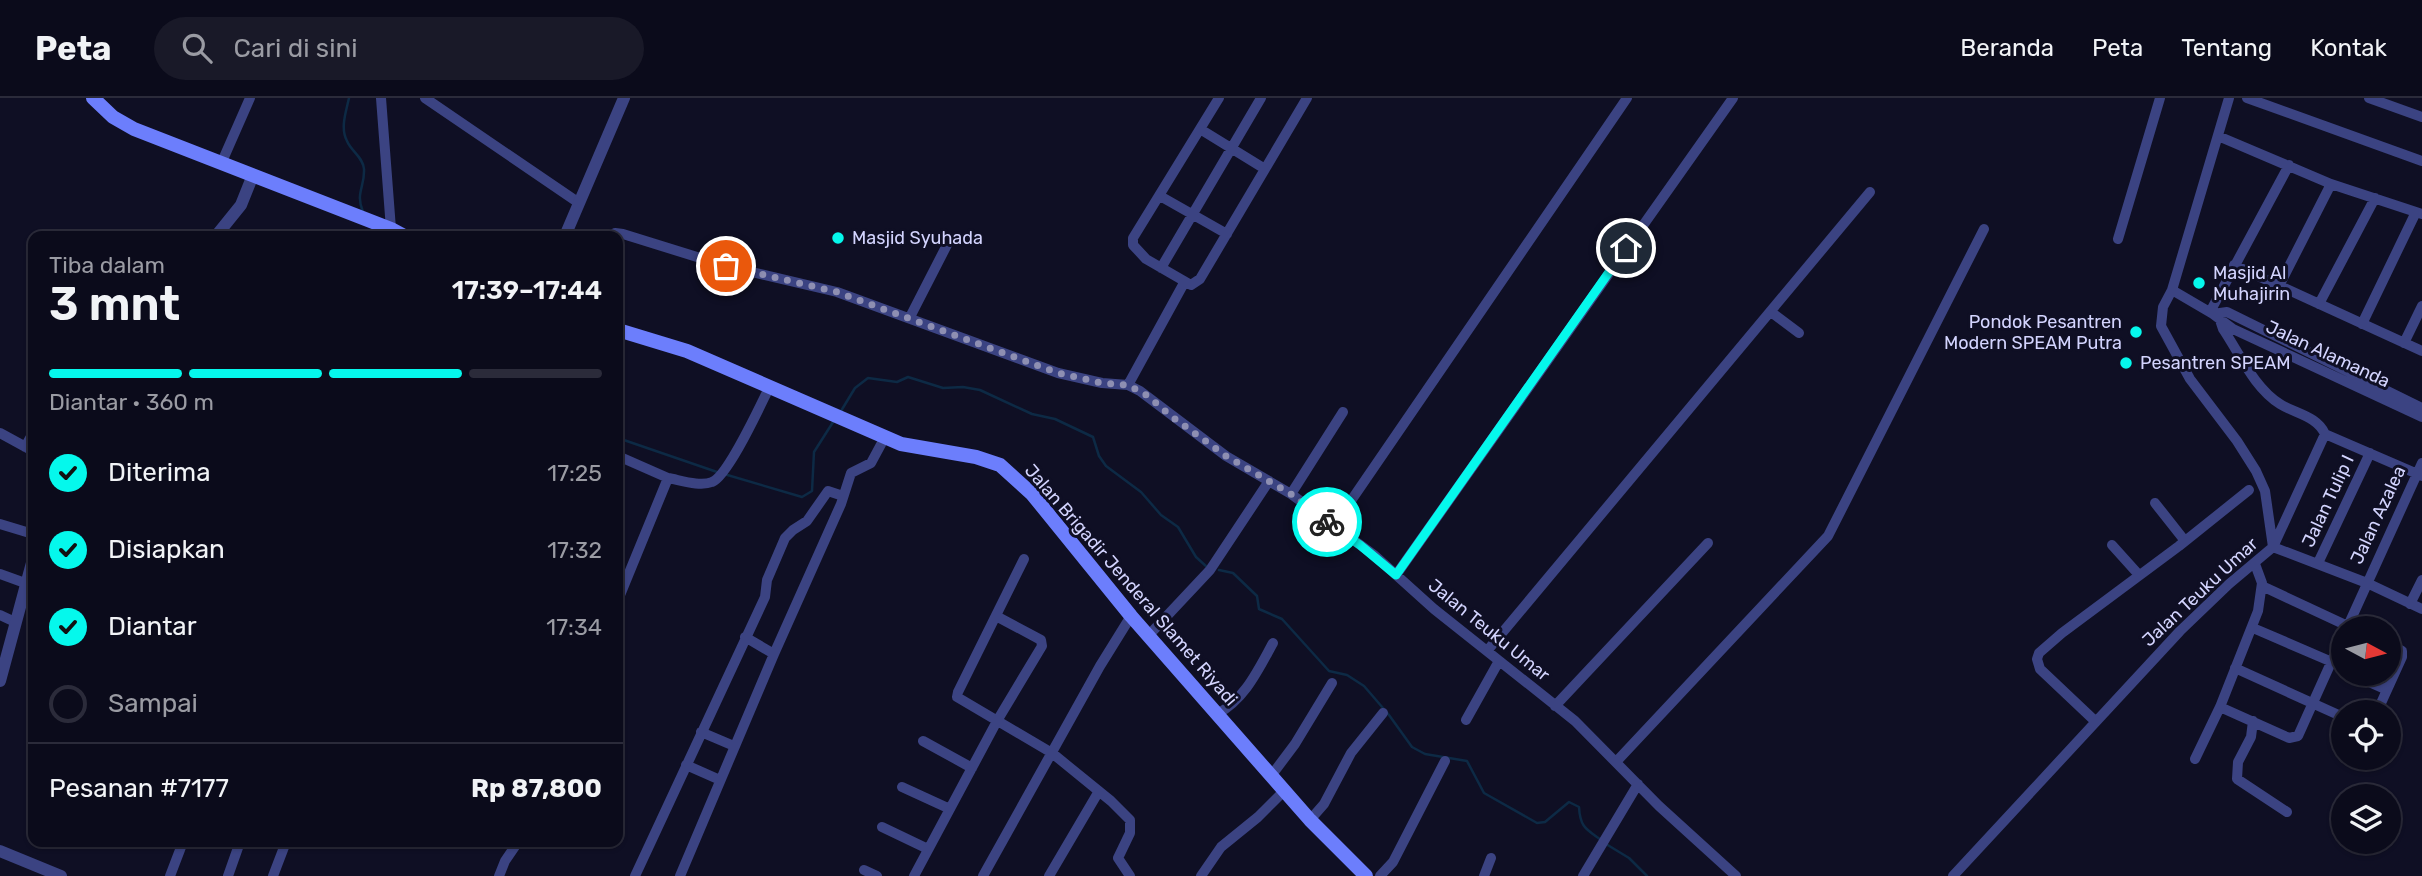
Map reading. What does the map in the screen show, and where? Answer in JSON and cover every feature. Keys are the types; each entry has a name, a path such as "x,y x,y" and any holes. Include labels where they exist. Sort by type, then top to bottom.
{"main road":[{"path":"93,98 125,125 395,231"},
{"name":"Jalan Brigadir Jenderal Slamet Riyadi","path":"623,332 687,351 909,447 976,457 1000,466 1032,494 1131,616 1284,791 1366,876"}],"street":[{"path":"221,164 250,98"},
{"path":"381,98 398,231"},
{"path":"425,98 579,204"},
{"path":"567,231 624,98"},
{"path":"1219,98 1133,238 1133,245 1146,259 1191,285 1200,279 1305,99"},
{"path":"1161,268 1261,98"},
{"path":"1333,527 1628,98"},
{"path":"1396,575 1733,98"},
{"path":"2118,239 2160,98"},
{"path":"2229,98 2172,290 2216,314 2264,392 2282,405 2311,418 2321,425 2325,434 2419,475"},
{"path":"2247,98 2422,161"},
{"path":"2377,99 2422,117"},
{"path":"1200,129 1265,169"},
{"path":"2218,136 2331,184 2419,213 2362,324"},
{"path":"2216,314 2234,265 2289,165"},
{"path":"220,231 241,205 253,175"},
{"path":"2279,286 2331,184"},
{"path":"1487,651 1870,192"},
{"path":"1160,196 1227,234"},
{"path":"2319,304 2375,198"},
{"path":"1616,762 1828,536 1984,229"},
{"name":"Jalan Teuku Umar","path":"623,234 726,266 837,292 1058,373 1092,381 1128,385 1148,396 1226,456 1291,494 1360,545 1575,721 1736,876"},
{"path":"910,317 949,241"},
{"path":"2234,265 2422,351"},
{"path":"1128,385 1184,283"},
{"name":"Jalan Teuku Umar","path":"1953,876 2180,631 2273,547 2265,491 2256,471 2237,440 2190,379 2161,326 2163,307 2172,290"},
{"path":"2404,343 2422,306"},
{"path":"1771,312 1799,332"},
{"name":"Jalan Alamanda","path":"2216,314 2422,408"},
{"name":"Jalan Alamanda","path":"2216,314 2233,328 2422,417"},
{"path":"623,458 668,478 703,484 717,479 748,431 769,388"},
{"path":"1291,494 1343,412"},
{"path":"0,433 28,448"},
{"path":"2325,434 2273,547 2367,583 2422,609"},
{"path":"680,876 843,496 850,473 871,463 885,437"},
{"name":"Jalan Tulip I","path":"2318,563 2370,453"},
{"name":"Jalan Azalea","path":"2353,616 2419,475 2422,463"},
{"path":"623,588 668,478"},
{"path":"1149,635 1210,570 1269,481"},
{"path":"2095,722 2040,669 2037,659 2039,653 2249,490"},
{"path":"639,875 686,765 765,597 767,580 785,538 807,521 828,491 843,496"},
{"path":"2155,503 2185,541"},
{"path":"807,521 828,530"},
{"path":"0,524 28,532"},
{"path":"1555,706 1708,543"},
{"path":"2112,545 2139,575"},
{"path":"1024,559 957,697 1052,753 1130,820 1130,833 1118,858 1129,876"},
{"path":"2195,759 2253,628 2262,586 2255,564"},
{"path":"0,681 4,649 28,574"},
{"path":"0,575 25,583"},
{"path":"2410,604 2422,580"},
{"path":"2262,586 2331,622"},
{"path":"0,615 15,621"},
{"path":"914,876 1042,643 996,616"},
{"path":"983,876 1131,616"},
{"path":"2253,628 2331,663"},
{"path":"745,637 774,654"},
{"path":"1217,714 1231,706 1250,685 1273,643"},
{"path":"1465,720 1499,661"},
{"name":"Jalan Azalea","path":"2253,722 2294,738 2302,729 2331,663"},
{"path":"2235,668 2331,711"},
{"path":"1271,776 1295,744 1332,684"},
{"path":"2378,686 2387,690"},
{"path":"2382,700 2389,686"},
{"path":"2220,706 2253,722 2251,737 2238,762 2237,779 2287,812"},
{"path":"1310,820 1324,804 1351,753 1383,713"},
{"path":"701,732 734,746"},
{"path":"923,741 972,768"},
{"path":"1380,876 1393,862 1445,761"},
{"path":"686,765 720,780"},
{"path":"1583,876 1638,784"},
{"path":"902,787 950,809"},
{"path":"1049,876 1099,791"},
{"path":"1201,876 1221,847 1258,817 1284,791"},
{"path":"882,827 928,849"},
{"path":"170,876 182,847"},
{"path":"228,876 238,847"},
{"path":"273,876 284,847"},
{"path":"499,876 515,847"},
{"path":"0,851 61,876"},
{"path":"1484,876 1491,858"},
{"path":"864,870 877,876"}],"waterway":[{"path":"349,98 344,131 364,169 360,195 363,212"},
{"path":"841,411 855,388 868,378 897,382 908,377 943,388 980,390 1032,414 1055,419 1093,437 1099,456 1106,466 1141,492 1161,515 1178,527 1196,557 1207,567"},
{"path":"724,474 802,497 812,491 814,452 835,419"},
{"path":"623,440 717,472"},
{"path":"1219,570 1233,573 1257,596 1259,609 1282,619 1329,671 1347,675 1364,686 1412,747 1425,754 1467,761 1484,793 1537,823 1545,822 1569,802 1579,807 1585,827 1601,840"},
{"path":"1606,844 1629,858 1647,876"}],"way so far":[{"path":"726,266 837,292 1058,373 1102,383 1128,385 1148,396 1226,456 1291,494 1327,522"}],"place":[{"name":"Masjid Syuhada","path":"838,238"},
{"name":"Masjid Al Muhajirin","path":"2199,283"},
{"name":"Pondok Pesantren Modern SPEAM Putra","path":"2136,332"},
{"name":"Pesantren SPEAM","path":"2126,363"}],"route":[{"path":"1327,522 1374,555 1396,575 1626,248"}]}
